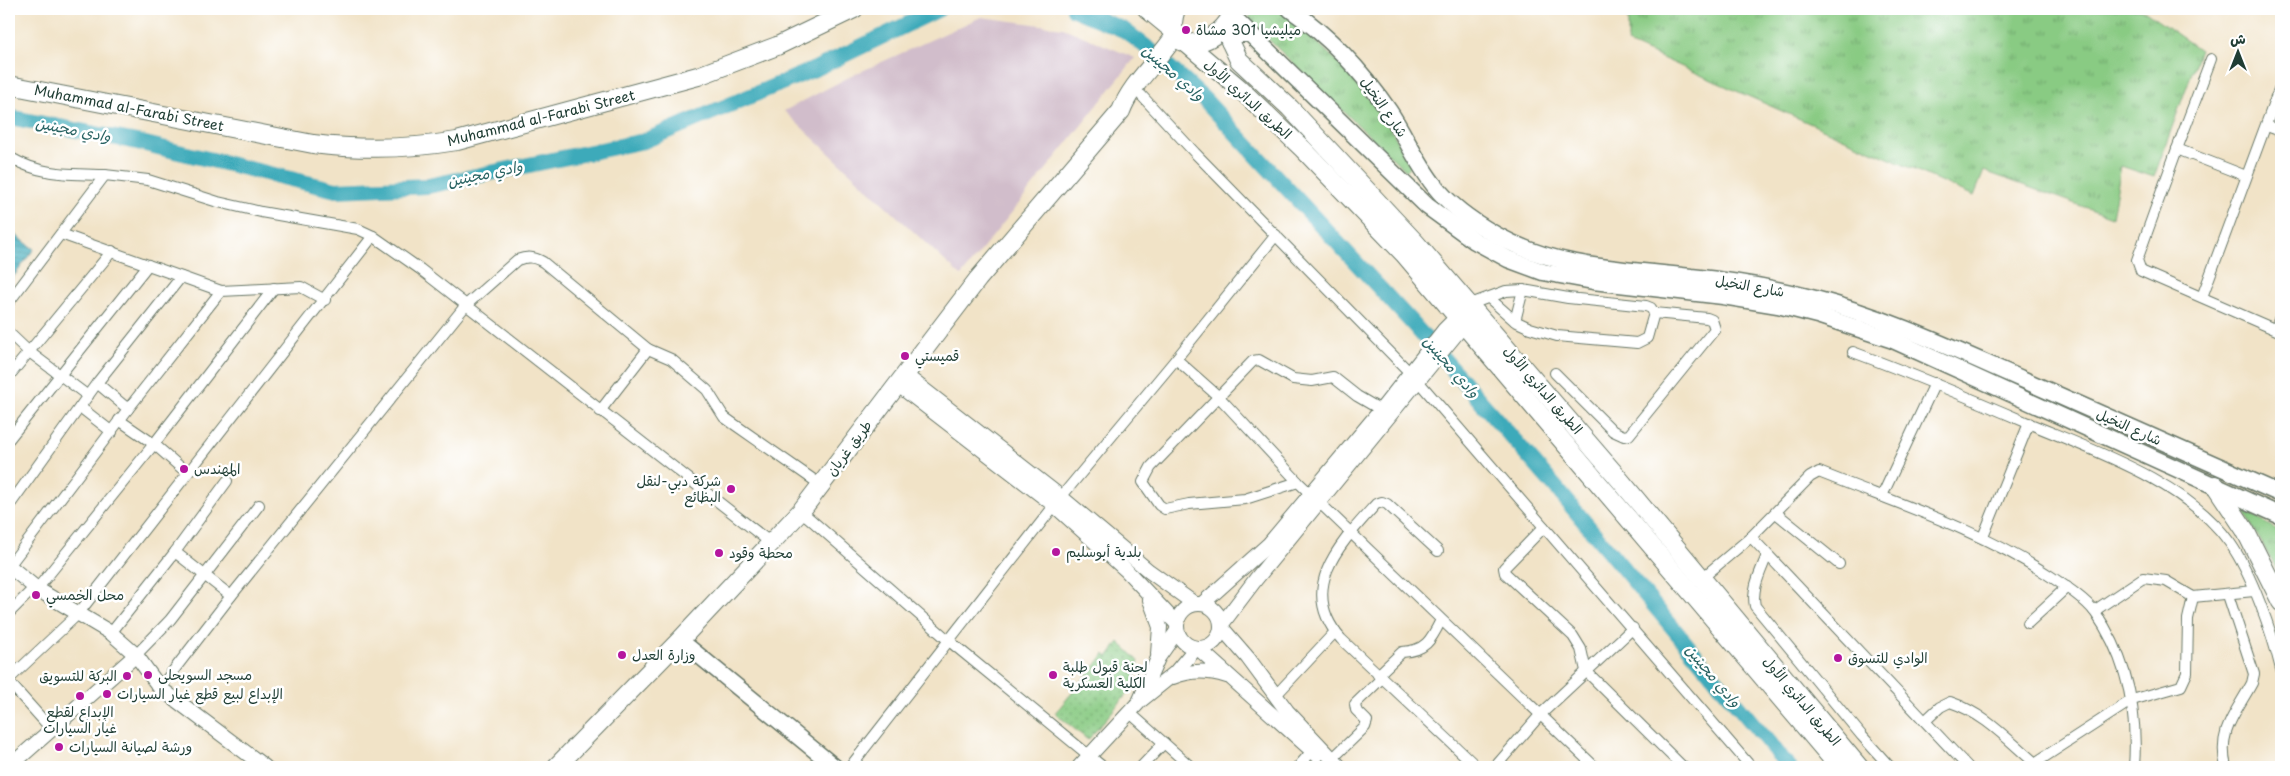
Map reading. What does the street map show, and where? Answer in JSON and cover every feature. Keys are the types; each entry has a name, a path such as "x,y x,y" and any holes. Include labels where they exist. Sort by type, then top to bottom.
{"highway":[{"name":"Muhammad al-Farabi Street","path":"9,85 313,144 376,149 416,147 457,141 698,76 777,46 854,9"},
{"path":"1147,9 1177,43 1196,45 1210,39 1221,31 1232,14"},
{"path":"1176,9 1174,18 1177,43"},
{"name":"الطريق الدائري الأول","path":"1232,14 1230,40 1244,66 1290,108 1415,242 1466,316 1839,767"},
{"path":"1230,40 1236,33 1249,33"},
{"name":"طريق غريان","path":"556,767 680,640 801,511 978,279 1121,111 1141,95 1152,75 1177,43"},
{"name":"الطريق الدائري الأول","path":"1177,43 1238,87 1304,149 1466,316 1615,474 1701,580 1859,767"},
{"name":"طريق غريان","path":"1121,111 1129,93 1152,75"},
{"path":"2215,485 2249,538 2281,602"}],"main road":[{"name":"شارع النخيل","path":"1290,9 1330,41 1363,76 1390,113 1426,173 1441,194 1470,218 1511,243 1541,255 1575,264 1734,282 1816,299 1856,310 1934,340 2281,494"},
{"path":"1232,14 1249,33 1427,206 1459,231 1508,259 1543,272 1568,277 1750,300 1855,326 1930,355 2281,516"},
{"path":"680,640 836,767"}],"street":[{"path":"2211,59 2137,260 2141,271 2278,330 2281,314"},
{"path":"2202,298 2281,84"},
{"path":"1141,95 1276,235 1417,374 1544,527 1751,767"},
{"path":"2267,126 2281,131"},
{"path":"2177,149 2246,176"},
{"path":"9,157 28,168 46,173 105,175 148,180 218,202 297,220 358,229 373,236 466,305 770,543"},
{"path":"9,302 105,175"},
{"path":"60,234 221,291 301,287 325,300"},
{"path":"850,767 1057,501 1176,359 1276,235"},
{"path":"52,730 9,680 78,614 187,473 325,300 373,236"},
{"path":"9,376 112,251"},
{"path":"160,688 230,596 466,305 518,260 526,257 535,258 543,262 648,349 671,359 707,390 724,417 821,485"},
{"path":"9,439 148,265"},
{"path":"9,506 97,383 181,277"},
{"path":"9,614 32,591 37,589 154,444 274,288"},
{"path":"1140,701 1158,658 1177,627 1183,611 1199,604 1269,544 1315,498 1466,316 1506,291 1523,290 1568,298 1646,306 1651,308 1654,313 1647,338 1636,343 1557,336 1530,328 1515,321 1466,316"},
{"path":"1515,321 1523,290"},
{"path":"221,291 119,420 112,432 9,566 37,589 111,634 136,656 160,688 265,767"},
{"path":"1555,373 1613,431 1624,436 1629,435 1715,329 1712,320 1707,318 1654,313"},
{"path":"9,333 28,351 60,373 88,396"},
{"path":"600,411 648,349"},
{"path":"1853,352 1935,383 2103,454 2162,485 2193,507 2209,519 2230,544 2254,591 2270,629 2281,669"},
{"path":"1176,359 1218,397 1298,482 1595,767"},
{"path":"1298,482 1245,499 1165,508 1159,505 1142,482 1145,474 1252,361 1259,360 1293,379 1312,381 1332,377 1357,396 1381,410"},
{"path":"1080,767 1140,701 1187,662 1197,649 1212,645 1217,641 1222,626 1315,498 1381,410 1417,374"},
{"path":"900,379 1143,566 1199,604 1215,611 1222,626 1287,711 1334,764"},
{"path":"97,383 128,409"},
{"path":"1882,496 1935,383"},
{"path":"80,407 112,432"},
{"path":"119,420 154,444 187,473"},
{"path":"1983,537 2029,423"},
{"path":"1701,580 1776,513 1810,477 1819,472 1983,537 2023,558 2066,587 2094,611 2118,654 2132,700 2136,742 2134,767"},
{"path":"111,634 227,481"},
{"path":"1057,501 1146,592 1177,627 1184,642 1197,649 1229,676 1312,751 1334,764"},
{"path":"1438,550 1382,502 1376,504 1351,533 1323,575 1322,586 1325,614 1335,632 1476,767"},
{"path":"9,767 136,656 170,620 259,505"},
{"path":"801,511 948,640 1103,767"},
{"path":"1776,513 1839,564"},
{"path":"1544,527 1504,570 1573,636 1581,649 1586,671 1682,767"},
{"path":"1750,537 1968,767"},
{"path":"175,552 230,596"},
{"path":"1766,554 1753,598 1755,606 1862,736 1890,767"},
{"path":"2094,611 2143,578 2166,581 2193,597 2254,591"},
{"path":"2028,622 2066,587"},
{"path":"1146,592 1160,627 1158,658"},
{"path":"2226,767 2222,750 2224,736 2252,683 2254,674 2228,595"},
{"path":"1925,721 1940,707 1950,702 1962,706 1976,712 2036,765 2132,700 2181,686 2186,680 2188,619 2193,597"},
{"path":"1238,646 1235,627 1240,602"},
{"path":"1334,764 1365,727 1367,721 1356,710 1356,704 1402,652 1414,652 1431,640 1441,620"},
{"path":"1495,767 1541,714 1633,628"},
{"path":"1276,695 1335,632"},
{"path":"1167,679 1195,671 1210,671 1229,676"},
{"path":"1129,712 1191,767"},
{"path":"1141,767 1164,743"},
{"path":"1298,767 1312,751"}],"shaded area":[{"path":"981,17 1063,28 1135,58 961,276 784,111 851,76"}],"green space":[{"path":"1271,8 1281,12 1334,59 1364,91 1389,127 1411,166 1406,171 1249,21 1251,9"},
{"path":"1628,9 2141,9 2200,50 2154,177 2121,166 2112,217 1984,171 1974,196 1628,43"},
{"path":"2244,511 2281,532 2281,580 2279,574"},
{"path":"1119,642 1139,661 1132,688 1088,740 1055,713 1105,654 1108,657"}],"water":[{"path":"9,230 34,249 9,283"}],"waterway":[{"name":"وادي مجينين","path":"9,117 137,142 336,190 428,186 644,141 817,68 939,9"},
{"name":"وادي مجينين","path":"1074,9 1124,30 1149,49 1204,99 1413,324 1557,489 1789,767"}],"place":[{"name":"ميليشيا 301 مشاة","path":"1186,30"},
{"name":"قميستي","path":"905,356"},
{"name":"المهندس","path":"184,469"},
{"name":"شركة دبي-لنقل البظائع","path":"731,489"},
{"name":"بلدية أبوسليم","path":"1056,552"},
{"name":"محطة وقود","path":"719,553"},
{"name":"محل الخمسي","path":"36,595"},
{"name":"وزارة العدل","path":"622,655"},
{"name":"الوادي للتسوق","path":"1838,658"},
{"name":"مسجد السويحلى","path":"148,675"},
{"name":"لجنة قبول طلبة الكلية العسكرية","path":"1053,675"},
{"name":"البركة للتسويق","path":"127,676"},
{"name":"الإبداع لبيع قطع غيار السيارات","path":"107,694"},
{"name":"الإبداع لقطع غيار السيارات","path":"80,696"},
{"name":"ورشة لصيانة السيارات","path":"59,747"}]}
